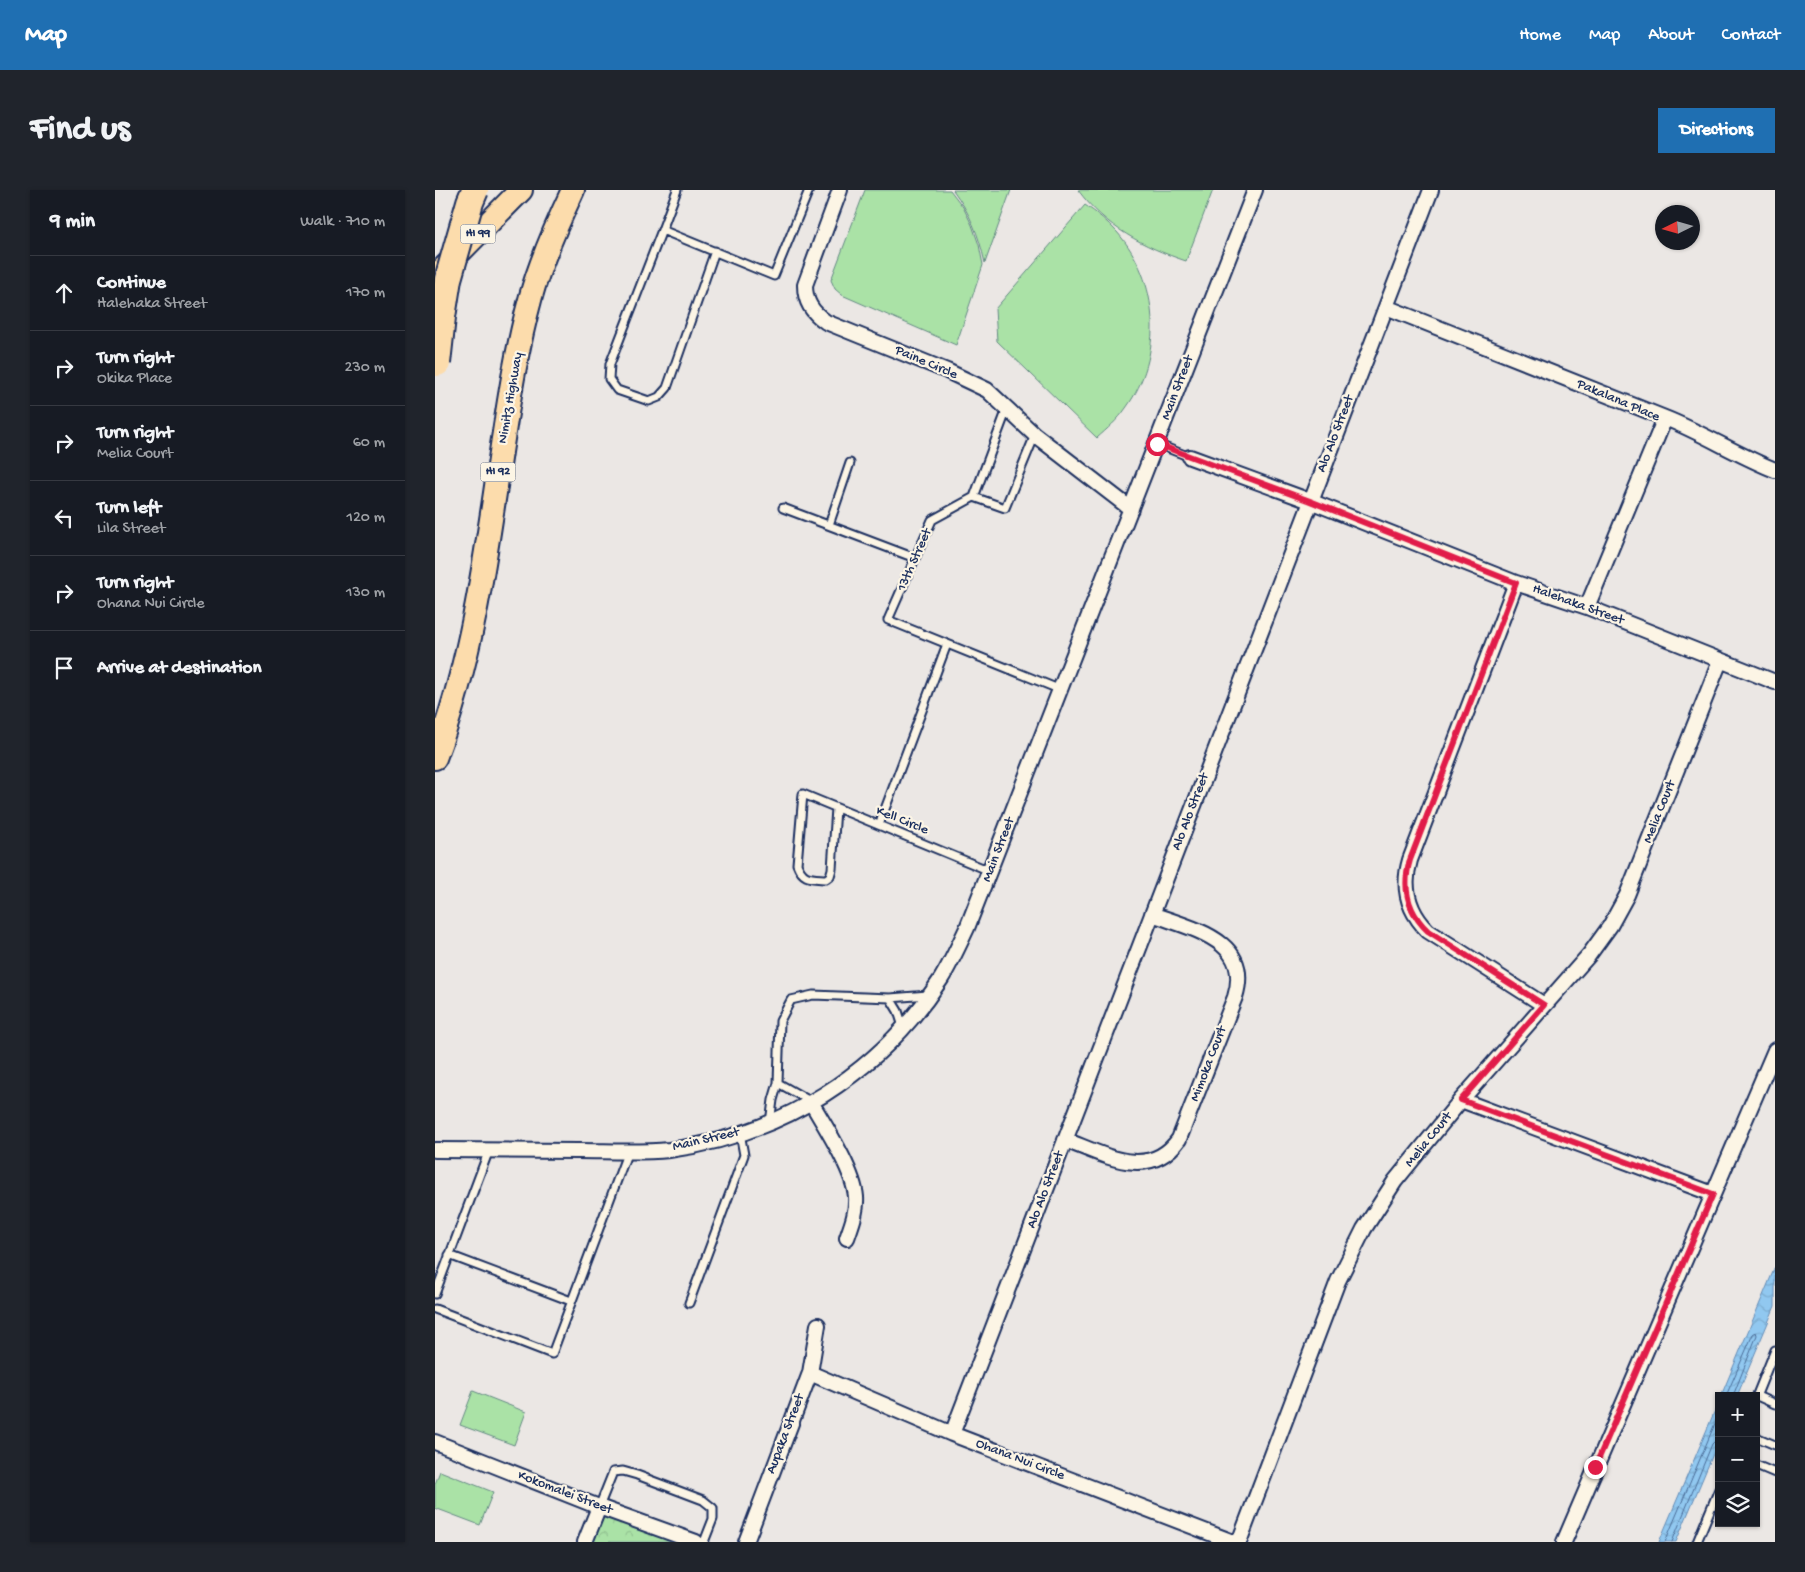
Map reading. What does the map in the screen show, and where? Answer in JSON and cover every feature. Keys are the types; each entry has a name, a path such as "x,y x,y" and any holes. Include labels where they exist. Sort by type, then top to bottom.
{"highway":[{"path":"437,363 448,280 475,190"}],"main road":[{"name":"HI 99","path":"435,277 521,190"},
{"name":"Nimitz Highway","path":"435,758 456,692 476,610 512,381 532,295 548,247 573,190"}],"street":[{"name":"Paine Circle","path":"841,190 805,285 805,295 816,315 826,322 947,371 987,390 1035,435 1131,509"},
{"name":"Main Street","path":"435,1150 668,1150 723,1140 770,1123 824,1095 869,1062 903,1028 941,978 967,928 991,871 1255,190"},
{"name":"Alo Alo Street","path":"952,1434 1431,190"},
{"name":"Pakalana Place","path":"1386,307 1665,418 1587,606"},
{"path":"1665,418 1694,430 1743,457 1775,470"},
{"name":"Halehaka Street","path":"1190,457 1310,501 1516,583 1587,606 1775,682"},
{"path":"1516,583 1410,860 1405,879 1411,908 1428,931 1544,1005"},
{"name":"Melia Court","path":"1239,1542 1339,1281 1360,1238 1395,1180 1461,1100 1589,954 1610,926 1627,895 1720,660"},
{"name":"Mimoka Court","path":"1065,1140 1131,1162 1145,1162 1165,1154 1179,1139 1231,1006 1237,990 1238,976 1234,961 1227,948 1209,935 1152,914"},
{"path":"1564,1542 1775,1050"},
{"path":"1461,1100 1713,1194"},
{"path":"811,1102 849,1172 855,1189 855,1216 847,1238"},
{"name":"Aupaka Street","path":"746,1542 810,1373 818,1324"},
{"name":"Ohana Nui Circle","path":"810,1373 952,1434 1233,1542"},
{"name":"Kokomalei Street","path":"435,1442 599,1507 695,1542"},
{"path":"585,1542 599,1507"}],"lane":[{"path":"677,190 610,364 609,378 617,390 649,401 659,397 667,388 715,251"},
{"path":"662,230 774,276 809,190"},
{"path":"1007,409 974,497 1005,508 1035,435"},
{"name":"Halehaka Street","path":"1157,444 1190,457"},
{"path":"829,525 850,464"},
{"name":"13th Street","path":"947,644 888,620 932,520 974,497"},
{"path":"783,508 915,558"},
{"path":"879,825 947,644 1061,690"},
{"name":"Kell Circle","path":"836,808 830,876 826,879 805,877 800,872 797,864 803,794 991,871"},
{"path":"770,1123 773,1100 778,1083 780,1021 791,1000 813,995 890,998 929,995"},
{"path":"890,998 898,1011 903,1028"},
{"path":"778,1083 811,1102"},
{"path":"689,1303 744,1155 740,1133"},
{"path":"435,1294 489,1150"},
{"path":"435,1310 552,1354 628,1151"},
{"path":"449,1256 571,1301"},
{"path":"1759,1392 1775,1350"},
{"path":"1760,1397 1775,1404"},
{"path":"1760,1439 1775,1445"},
{"path":"1760,1467 1775,1473"},
{"path":"599,1507 613,1472 623,1471 637,1475 703,1500 713,1508 713,1519 704,1542"},
{"path":"1697,1542 1715,1499"}],"green space":[{"path":"865,190 950,190 963,207 979,245 983,265 956,345 842,295 835,289 831,280"},
{"path":"953,190 1011,190 985,263 973,225"},
{"path":"1078,190 1213,190 1186,261 1155,249 1126,234 1100,215"},
{"path":"1085,205 1114,228 1131,251 1142,273 1149,296 1152,319 1147,365 1138,388 1126,408 1097,438 997,341 995,309"},
{"path":"473,1391 526,1412 514,1445 460,1425"},
{"path":"440,1471 493,1492 480,1525 435,1508 435,1484"},
{"path":"603,1514 689,1542 592,1542"}],"water":[{"path":"1775,1267 1775,1306 1739,1392 1723,1392"},
{"path":"1715,1410 1715,1449 1676,1542 1659,1542"}],"route":[{"path":"1157,444 1310,501 1516,583 1410,860 1405,879 1407,898 1411,908 1415,916 1428,931 1544,1005 1461,1100 1713,1194 1595,1467"}]}
